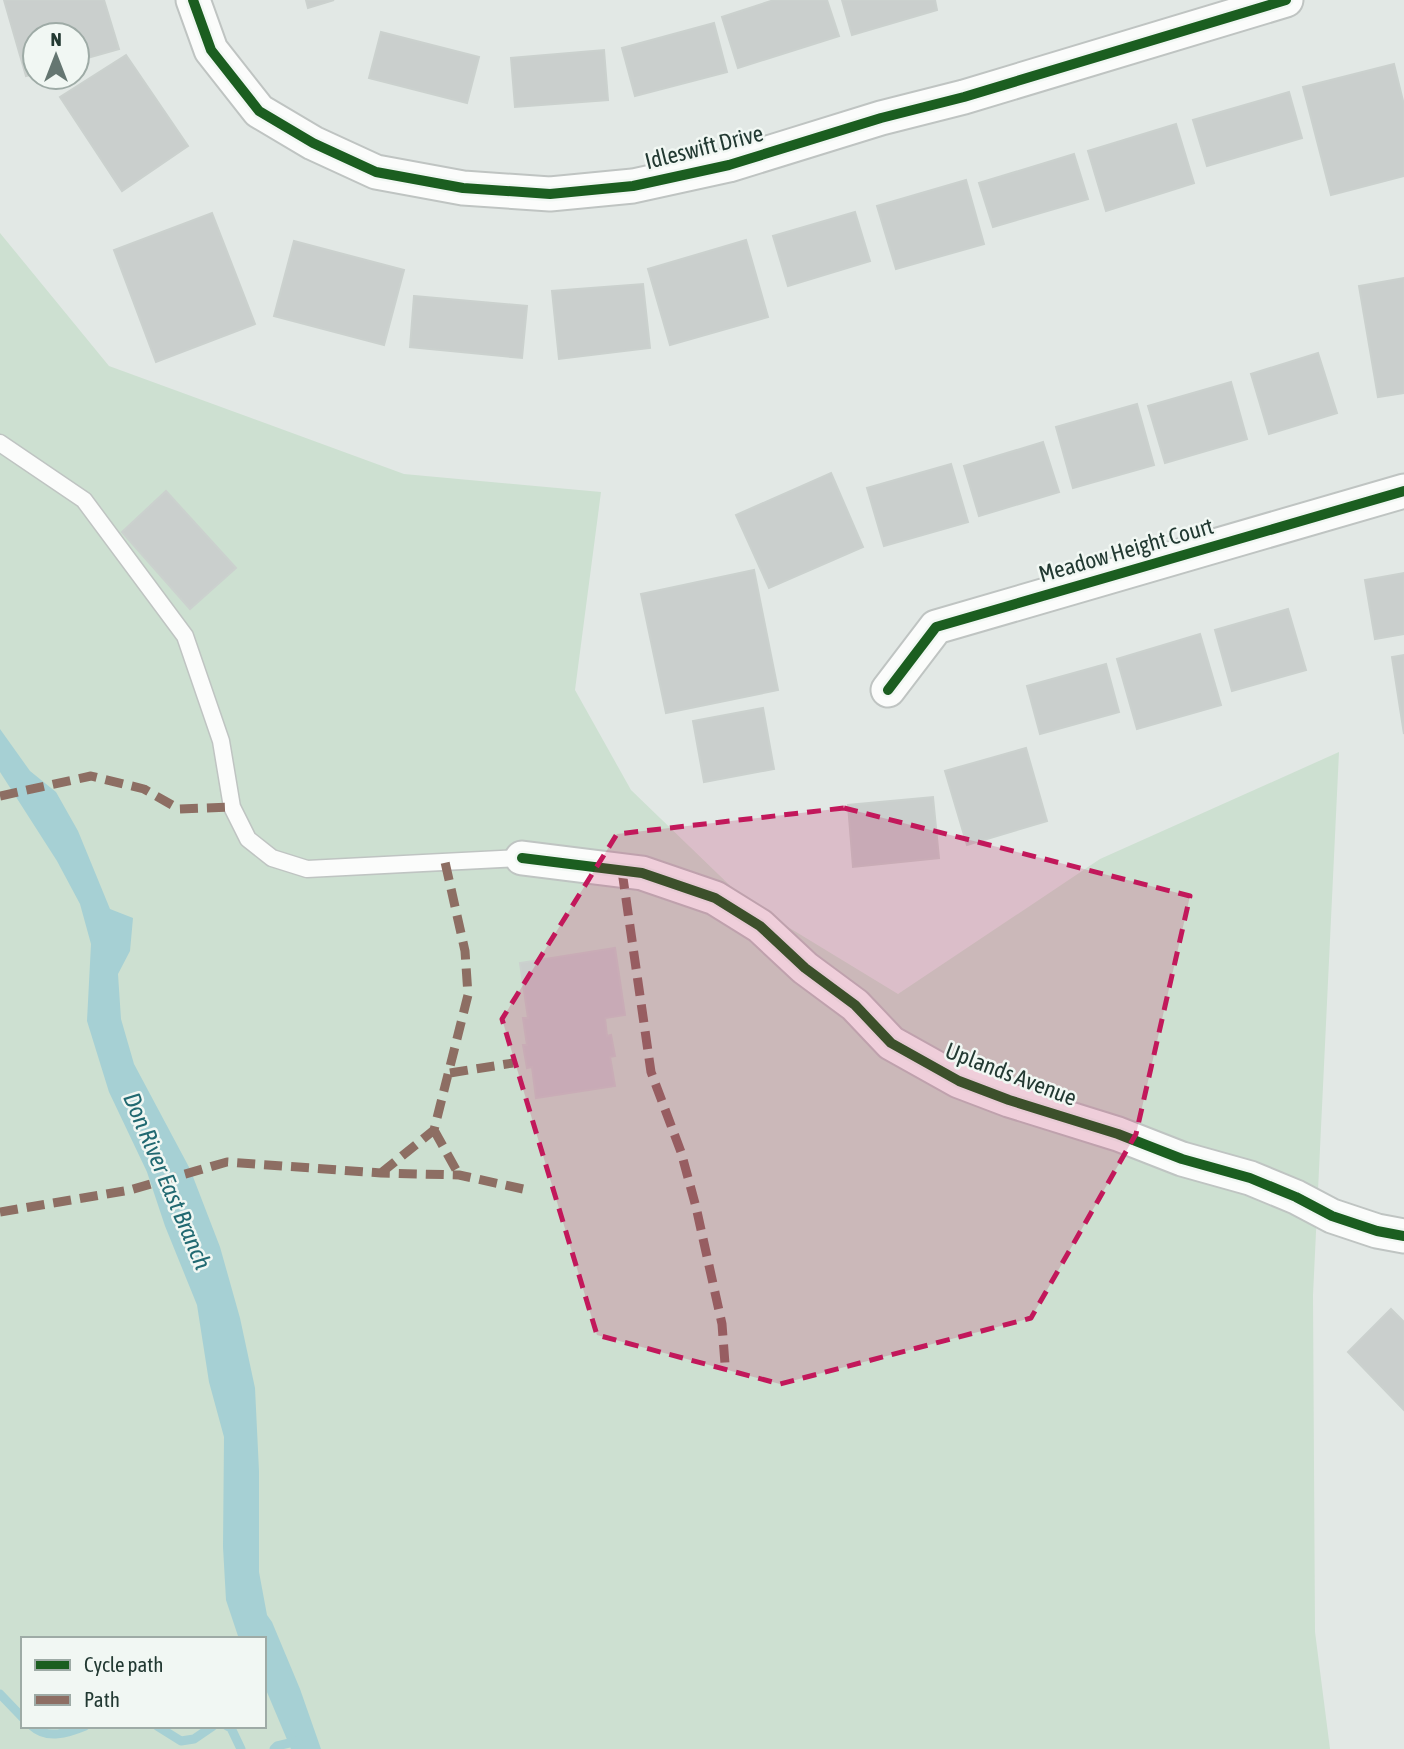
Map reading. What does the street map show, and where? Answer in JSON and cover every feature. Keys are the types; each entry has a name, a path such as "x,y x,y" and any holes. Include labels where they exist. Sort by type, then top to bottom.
{"street":[{"name":"Idleswift Drive","path":"193,0 211,50 258,111 313,144 376,172 463,188 550,194 633,186 729,165 1286,0"},
{"name":"Meadow Height Court","path":"888,690 936,627 1404,491"},
{"name":"Uplands Avenue","path":"522,858 642,873 715,898 760,926 805,968 855,1005 891,1043 959,1081 1182,1158 1250,1178 1332,1216 1377,1231 1404,1236"}],"lane":[{"path":"0,443 84,500 185,636 220,741 232,807 248,839 272,858 307,869 522,858"}],"highlighted area":[{"path":"844,808 1190,896 1136,1134 1031,1318 780,1384 597,1335 502,1019 617,834"}],"green space":[{"path":"0,233 109,366 404,474 601,492 575,690 631,790 747,902 898,994 1100,859 1339,752 1313,1295 1315,1632 1330,1749 0,1749"}],"water":[{"name":"Don River East Branch","path":"0,729 30,771 56,792 78,831 110,909 133,918 130,951 118,974 121,1019 134,1064 190,1169 220,1247 240,1318 255,1388 259,1471 259,1572 267,1615 300,1689 321,1749 291,1749 266,1690 266,1637 238,1637 226,1600 223,1547 224,1437 209,1382 197,1305 165,1226 147,1172 109,1092 87,1021 91,944 80,904 57,861 0,772"}],"building":[{"path":"4,0 104,0 119,49 91,57 91,21 21,21 21,59"},
{"path":"306,0 334,0 308,8"},
{"path":"774,0 827,0 839,36 738,68 722,17"},
{"path":"842,0 935,0 937,10 852,35"},
{"path":"714,23 727,72 635,96 622,48"},
{"path":"381,32 479,57 467,103 369,78"},
{"path":"604,50 608,100 515,107 511,58"},
{"path":"126,55 188,146 122,191 60,97 69,91 91,91 91,77"},
{"path":"1394,64 1404,105 1404,176 1331,195 1303,87"},
{"path":"1289,92 1302,138 1207,166 1193,120"},
{"path":"1176,124 1194,183 1106,211 1088,151"},
{"path":"1074,154 1088,199 993,227 979,183"},
{"path":"966,180 984,244 896,269 877,206"},
{"path":"855,212 870,261 788,286 773,236"},
{"path":"212,213 255,324 156,362 114,250"},
{"path":"746,240 768,317 670,345 648,269"},
{"path":"294,241 404,270 384,345 274,316"},
{"path":"1404,278 1404,393 1378,397 1359,286"},
{"path":"643,284 650,348 559,359 552,291"},
{"path":"414,296 527,306 522,358 410,347"},
{"path":"1318,353 1337,413 1269,434 1251,374"},
{"path":"1231,382 1247,439 1165,463 1148,406"},
{"path":"1137,404 1154,465 1073,488 1056,427"},
{"path":"1043,442 1059,492 979,516 964,466"},
{"path":"951,464 968,522 884,546 867,488"},
{"path":"831,473 863,547 769,588 736,515"},
{"path":"166,491 236,568 190,609 122,532"},
{"path":"754,570 778,690 666,713 641,594"},
{"path":"1404,573 1404,634 1375,639 1365,580"},
{"path":"1288,609 1306,670 1232,691 1215,630"},
{"path":"1200,634 1221,705 1137,729 1117,659"},
{"path":"1404,655 1404,734 1392,657"},
{"path":"1106,664 1119,712 1040,734 1027,686"},
{"path":"763,708 774,769 704,782 693,721"},
{"path":"1026,748 1047,821 967,845 945,771"},
{"path":"933,797 939,858 853,867 848,805"},
{"path":"615,948 625,1015 605,1018 607,1036 611,1035 615,1056 610,1057 615,1086 536,1098 532,1067 527,1068 523,1045 527,1045 523,1018 528,1018 520,963"},
{"path":"1391,1309 1404,1322 1404,1410 1348,1352"}],"waterway":[{"path":"0,1694 21,1716"},
{"path":"35,1728 51,1734 79,1728"},
{"path":"160,1728 181,1741 194,1739 210,1728"},
{"path":"231,1728 241,1749"},
{"path":"274,1749 298,1741"}],"marked path":[{"path":"0,796 91,776 144,789 179,809 232,807"},
{"path":"381,1173 434,1130 468,995 465,951 445,862"},
{"path":"622,871 651,1072 681,1152 696,1207 722,1324 725,1364"},
{"path":"450,1073 513,1063"},
{"path":"434,1130 459,1175"},
{"path":"0,1212 130,1190 227,1162 381,1173 459,1175 523,1189"}],"cycle path":[{"path":"193,0 211,50 259,111 313,143 376,172 463,188 550,194 633,186 729,165 1286,0"},
{"path":"888,690 936,627 1404,491"},
{"path":"522,858 642,873 715,898 760,926 805,968 855,1005 891,1043 959,1081 1009,1100 1118,1134 1182,1159 1250,1178 1296,1197 1332,1216 1377,1231 1404,1236"}]}
